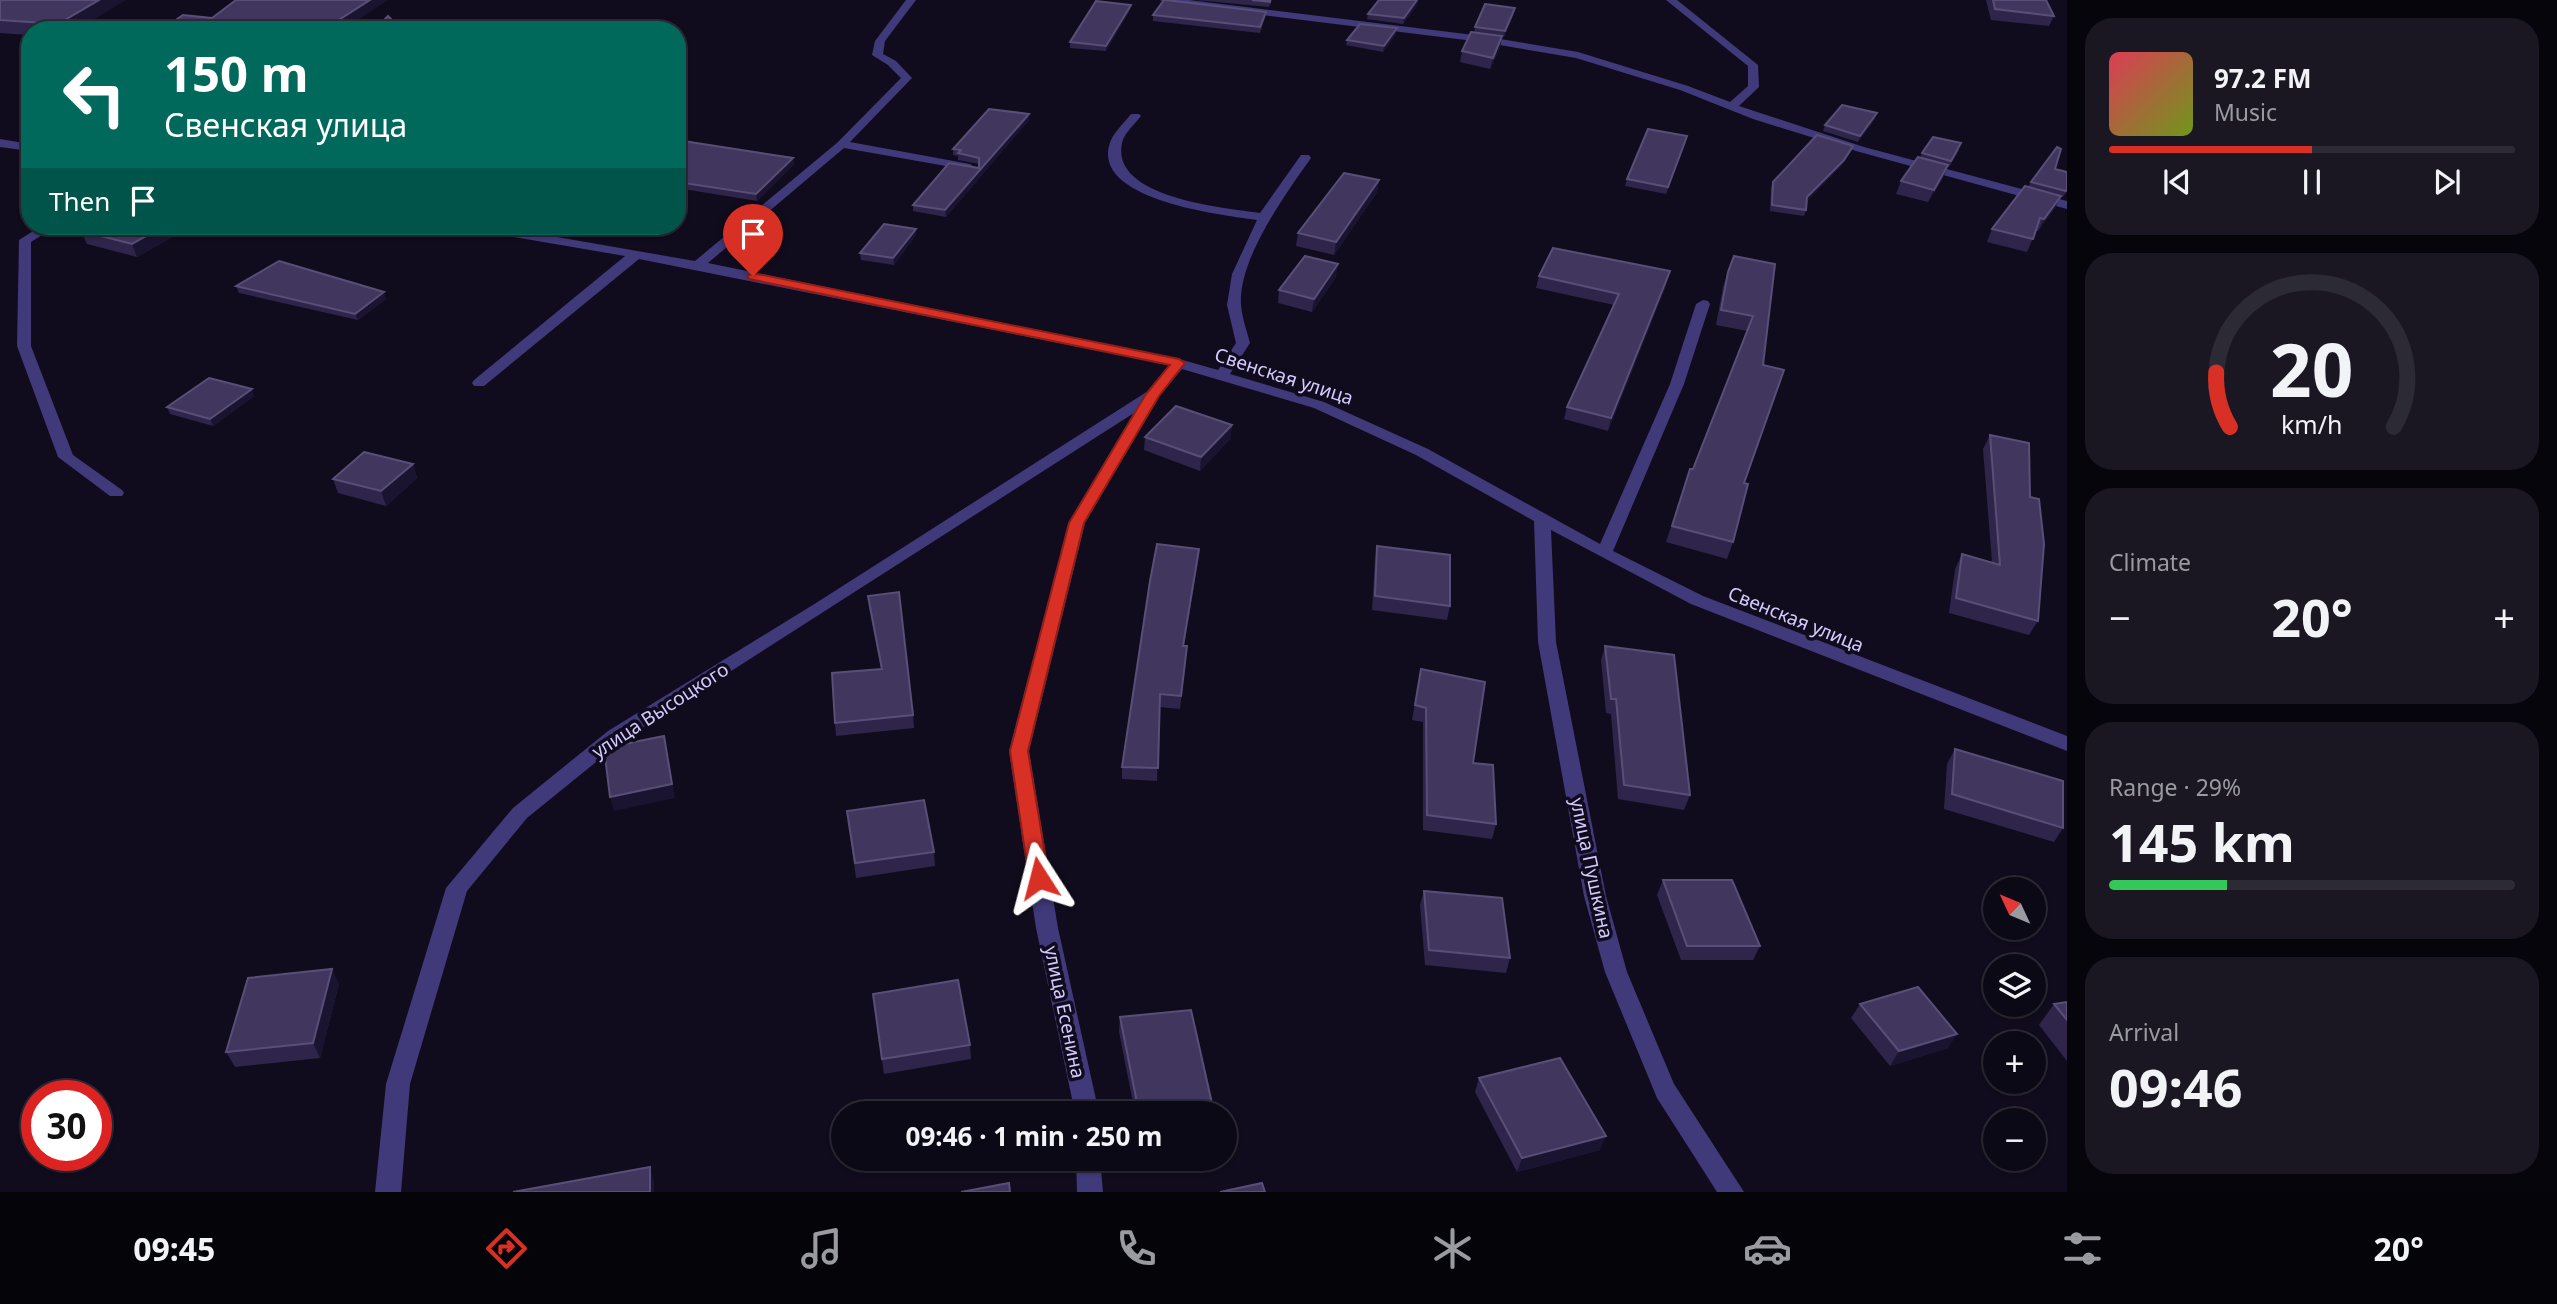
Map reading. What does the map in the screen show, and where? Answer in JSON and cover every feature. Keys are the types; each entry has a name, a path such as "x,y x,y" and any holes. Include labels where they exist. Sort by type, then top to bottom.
{"street":[{"path":"698,265 842,144 907,78 892,62 877,55 880,41 911,0"},
{"path":"1165,0 1482,39 1578,55 1733,105 1757,117 1860,149 2067,205"},
{"path":"1671,0 1753,65 1754,87 1733,105"},
{"path":"1135,116 1116,143 1118,166 1135,187 1170,201 1264,217"},
{"path":"0,143 21,146"},
{"path":"842,144 973,169"},
{"path":"1222,375 1243,343 1234,305 1239,274 1264,217 1305,158"},
{"path":"34,235 25,240 24,346 66,457 116,494"},
{"name":"Свенская улица","path":"523,235 698,265 1179,363 1319,405 1359,421 1542,517 1604,554 1697,600 2067,744"},
{"path":"479,383 635,255"},
{"path":"1604,554 1677,384 1703,304"},
{"name":"улица Есенина","path":"1084,1101 1047,928 1019,751 1077,523 1153,394 1179,363"},
{"name":"улица Высоцкого","path":"388,1192 398,1084 457,888 520,813 614,736 822,607 1153,394"},
{"name":"улица Пушкина","path":"1542,517 1547,642 1595,896 1616,972 1665,1090 1731,1192"},
{"path":"1089,1171 1090,1192"}],"building":[{"path":"0,0 99,0 63,21 0,20"},
{"path":"236,0 370,0 337,21 174,21 183,15 212,18"},
{"path":"1164,0 1266,12 1260,27 1153,15"},
{"path":"1379,0 1417,0 1404,18 1368,14"},
{"path":"1993,0 2046,0 2054,16 1995,9"},
{"path":"1096,1 1131,5 1106,46 1070,42"},
{"path":"1485,4 1515,8 1505,31 1475,27"},
{"path":"1360,24 1397,28 1384,46 1347,40"},
{"path":"1471,32 1502,36 1493,58 1462,51"},
{"path":"1842,105 1877,113 1860,136 1825,125"},
{"path":"989,109 1029,114 945,210 913,205 949,163 979,168 979,158 958,153 961,150 953,149"},
{"path":"1648,129 1687,136 1668,187 1627,179"},
{"path":"1817,135 1853,146 1844,160 1807,197 1806,210 1772,205 1773,182"},
{"path":"1933,137 1961,143 1951,161 1922,153"},
{"path":"686,141 793,158 756,194 686,183"},
{"path":"2057,147 2061,149 2055,169 2067,172 2066,191 2031,182"},
{"path":"1918,157 1948,165 1934,190 1901,181"},
{"path":"1344,173 1379,180 1336,242 1298,233"},
{"path":"2025,186 2061,196 2044,219 2040,218 2033,239 1992,229"},
{"path":"884,224 916,229 893,258 860,253"},
{"path":"97,235 148,235 132,244"},
{"path":"1553,248 1670,271 1611,418 1567,407 1619,294 1539,276"},
{"path":"1305,256 1338,264 1314,299 1279,290"},
{"path":"1734,256 1775,264 1763,365 1784,370 1744,483 1748,484 1733,542 1672,526 1690,469 1693,469 1753,316 1721,310"},
{"path":"279,261 384,292 355,314 236,286"},
{"path":"209,378 252,389 210,419 167,407"},
{"path":"1176,406 1232,425 1201,457 1145,437"},
{"path":"1990,435 2029,443 2030,497 2039,499 2044,544 2038,621 1956,598 1962,554 2000,565"},
{"path":"364,452 413,464 381,491 333,479"},
{"path":"1157,544 1199,549 1183,646 1187,646 1181,696 1160,694 1158,768 1122,767 1150,581"},
{"path":"1377,546 1450,555 1450,606 1375,596"},
{"path":"899,592 913,715 835,723 832,673 882,669 868,596"},
{"path":"1605,646 1674,655 1690,795 1624,785 1616,699 1611,699"},
{"path":"1421,669 1485,682 1473,763 1493,765 1496,824 1427,815 1426,708 1415,705"},
{"path":"664,736 672,784 610,797 604,748"},
{"path":"1955,749 2063,781 2063,828 1952,794"},
{"path":"924,800 934,852 855,863 847,811"},
{"path":"1663,880 1732,880 1760,946 1687,946"},
{"path":"1424,891 1502,898 1510,958 1429,950"},
{"path":"332,969 313,1043 226,1052 248,978"},
{"path":"958,980 970,1045 882,1059 873,994"},
{"path":"1918,987 1957,1034 1899,1051 1860,1004"},
{"path":"2067,1002 2067,1020 2054,1004"},
{"path":"1191,1010 1211,1101 1137,1101 1120,1017"},
{"path":"1560,1058 1606,1136 1522,1158 1479,1078"},
{"path":"650,1167 650,1192 513,1192"},
{"path":"1009,1183 1010,1192 961,1192"},
{"path":"1262,1183 1265,1192 1220,1192"}],"route":[{"path":"753,276 1179,363 1153,394 1077,523 1019,751 1039,878"}]}
